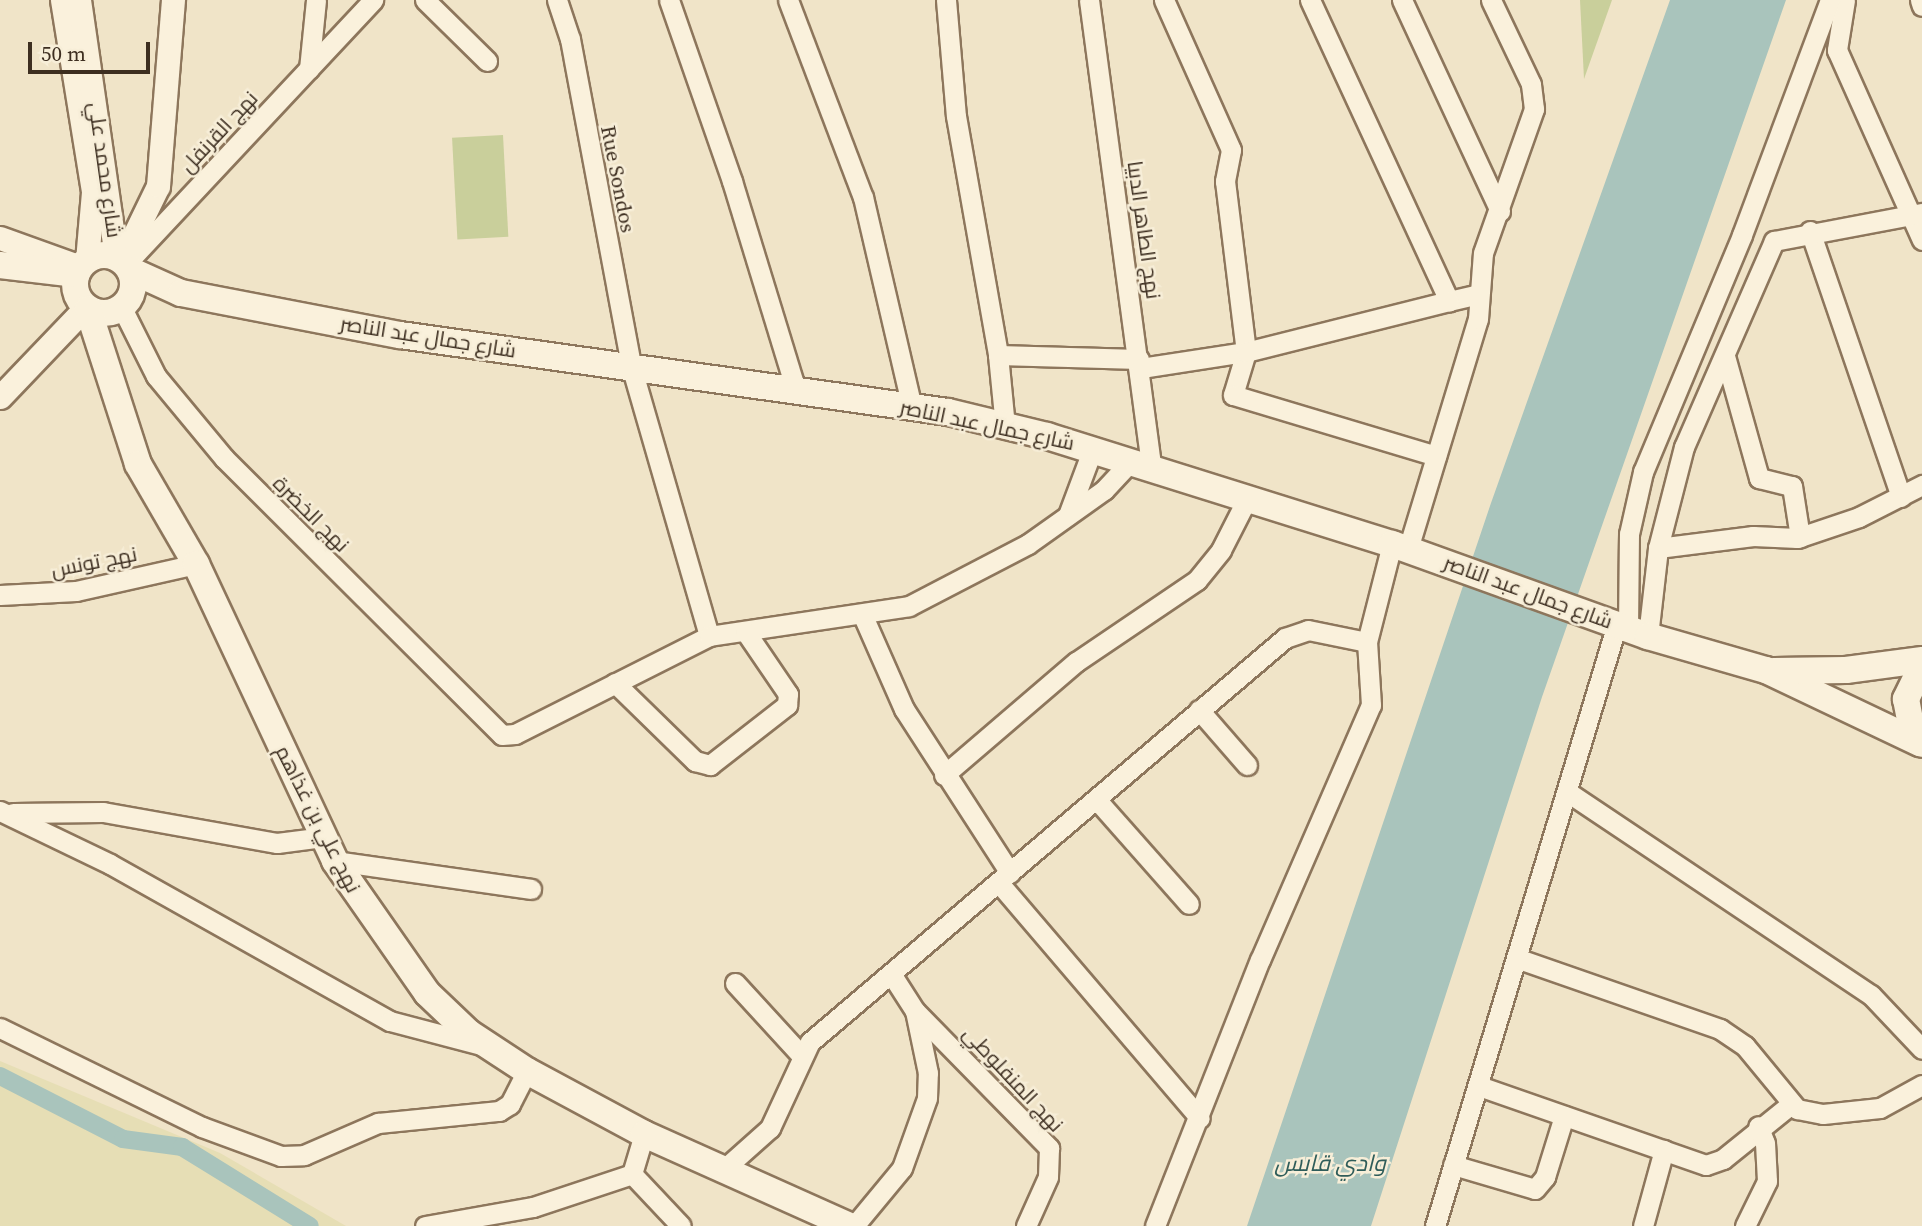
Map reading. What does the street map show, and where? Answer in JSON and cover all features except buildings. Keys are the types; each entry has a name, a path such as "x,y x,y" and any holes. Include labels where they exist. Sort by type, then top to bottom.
{"main road":[{"path":"0,282 82,285 124,263"},
{"name":"شارع جمال عبد الناصر","path":"124,263 181,293 400,335 797,393 912,407 1093,448 1409,549 1623,626 1766,670"},
{"name":"نهج علي بن غذاهم","path":"112,385 122,307 134,287 124,263"},
{"path":"0,265 82,285"},
{"name":"شارع جمال عبد الناصر","path":"82,285 122,307 181,293"},
{"name":"نهج علي بن غذاهم","path":"82,285 138,464 196,564 335,861 427,993 492,1048 527,1071 644,1134 852,1226"},
{"path":"1766,670 1846,670 1922,660"},
{"path":"1921,743 1909,722 1906,699 1922,666"},
{"path":"1766,670 1921,743"}],"street":[{"name":"شارع محمد علي","path":"62,0 93,192 82,285"},
{"name":"شارع محمد علي","path":"79,0 124,263"},
{"path":"124,263 158,186 173,0"},
{"path":"309,69 316,0"},
{"name":"نهج القرنفل","path":"124,263 373,0"},
{"path":"425,0 487,61"},
{"name":"Rue Sondos","path":"557,0 570,39 632,369 709,636"},
{"path":"669,0 732,181 797,393"},
{"path":"789,0 863,197 912,407"},
{"path":"946,0 956,116 998,355 1004,426"},
{"path":"1164,0 1231,150 1225,181 1247,352 1233,395 1436,456"},
{"path":"1311,0 1450,301"},
{"path":"1402,0 1500,211"},
{"path":"1155,1226 1200,1118 1260,960 1371,705 1367,642 1409,549 1478,319 1479,268 1530,127 1534,98 1491,0"},
{"path":"1623,626 1629,534 1643,472 1742,234 1830,0"},
{"path":"1845,0 1836,41 1839,57 1918,214 1922,240"},
{"path":"1920,0 1922,6"},
{"name":"نهج الطاهر الدبيا","path":"1094,3 1140,363 1142,463"},
{"path":"1434,1226 1623,626 1657,548 1675,470 1774,242 1811,231 1918,214"},
{"path":"1811,231 1901,497"},
{"path":"0,238 82,285 0,397"},
{"path":"998,355 1140,363 1247,352 1479,294"},
{"name":"نهج الخضرة","path":"122,307 156,376 224,458 495,732 515,734 615,683"},
{"path":"1725,356 1759,478 1792,486 1800,537"},
{"path":"1066,519 1093,448"},
{"path":"745,631 788,700 784,709 710,765 695,761 615,683 709,636 745,631 863,616 909,606 970,578 1066,519 1142,463"},
{"path":"1657,548 1754,536 1800,537 1901,497 1922,485"},
{"path":"944,775 1076,662 1197,580 1222,550 1248,497"},
{"name":"نهج تونس","path":"0,596 76,590 196,564"},
{"path":"863,616 880,664 1004,878 1200,1118"},
{"path":"724,1169 770,1128 800,1054 1199,710 1297,632 1367,642"},
{"path":"1199,710 1247,765"},
{"path":"1569,793 1861,987 1894,1014 1922,1049"},
{"path":"1096,799 1189,904"},
{"path":"4,812 83,810 277,843 324,837"},
{"path":"4,812 390,1021 492,1048"},
{"path":"335,861 531,889"},
{"path":"1519,959 1720,1029 1745,1046 1790,1105 1823,1114 1880,1108 1922,1085"},
{"path":"852,1226 902,1168 919,1126 928,1073 915,1011 892,975"},
{"path":"735,983 800,1054"},
{"name":"نهج المنفلوطي","path":"915,1011 1049,1148 1048,1177 1026,1226"},
{"path":"0,1028 202,1127 281,1156 304,1154 378,1123 499,1111 510,1104 527,1071"},
{"path":"1479,1086 1712,1164 1758,1126 1790,1105"},
{"path":"1454,1165 1535,1189 1545,1177 1564,1116"},
{"path":"1745,1226 1767,1181 1765,1143 1758,1126"},
{"path":"632,1174 644,1134"},
{"path":"1643,1226 1664,1150"},
{"path":"425,1226 533,1208 632,1174"},
{"path":"632,1174 681,1226"}],"shaded area":[{"path":"0,1061 220,1153 346,1226 0,1226"}],"green space":[{"path":"1580,0 1612,0 1584,79"},
{"path":"503,135 508,237 457,240 452,138"}],"water":[{"name":"وادي قابس","path":"1670,0 1786,0 1542,697 1371,1226 1247,1226 1491,503"}],"waterway":[{"path":"0,1076 123,1139 182,1147 310,1226"}]}
